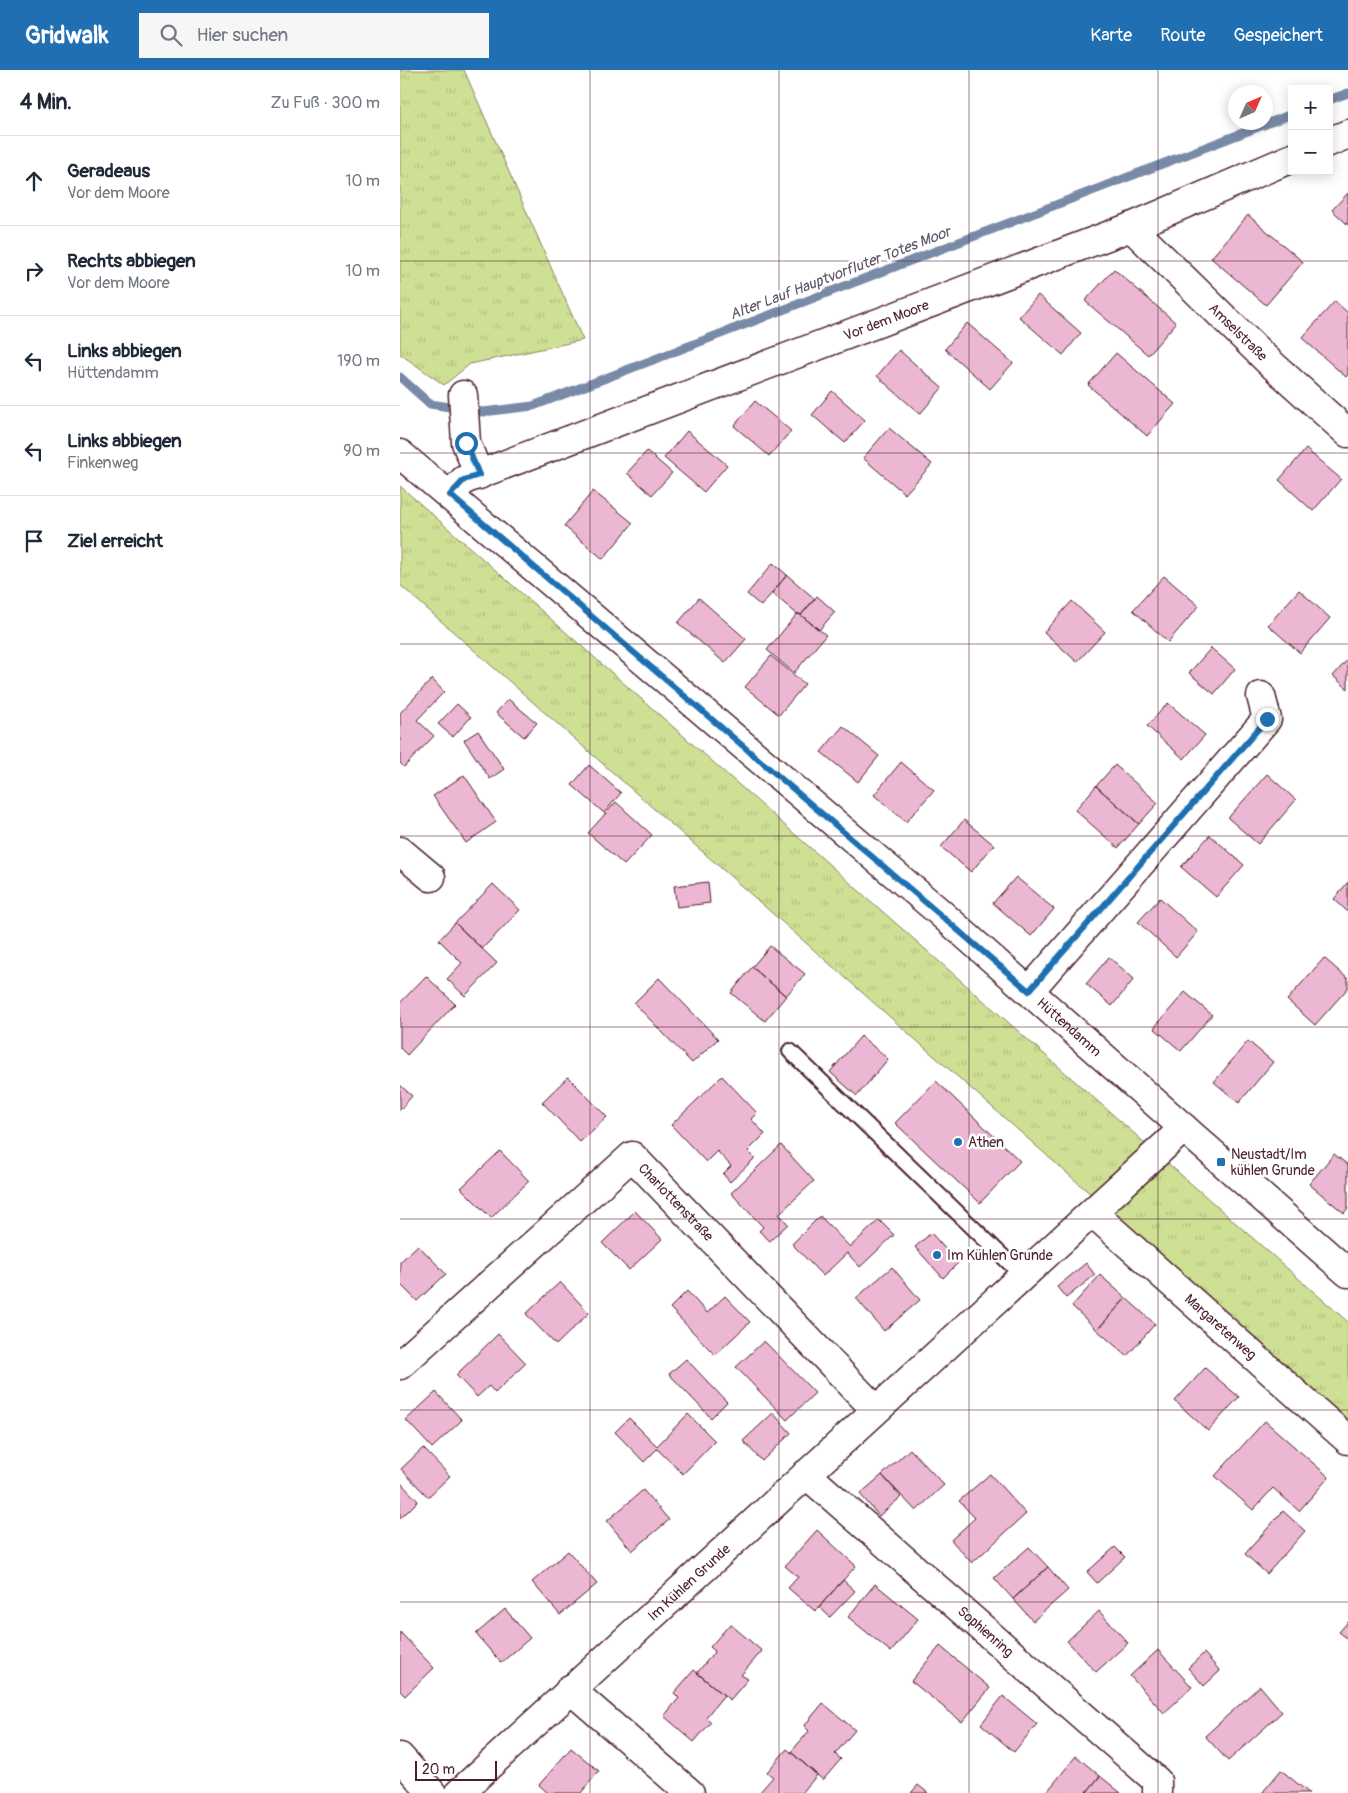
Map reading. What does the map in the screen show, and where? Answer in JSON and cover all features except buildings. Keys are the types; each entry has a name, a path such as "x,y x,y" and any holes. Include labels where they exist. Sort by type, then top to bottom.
{"street":[{"path":"1333,140 1348,134"},
{"name":"Vor dem Moore","path":"450,495 464,480 1131,227 1288,160"},
{"name":"Amselstraße","path":"1131,227 1266,360 1348,433"},
{"path":"463,395 466,443 479,475"},
{"name":"Hüttendamm","path":"400,454 1029,991 1348,1273"},
{"path":"1029,991 1267,719 1261,696"},
{"path":"400,851 431,877"},
{"name":"Im Kühlen Grunde","path":"459,1793 875,1409 1093,1213 1184,1128"},
{"name":"Charlottenstraße","path":"400,1365 632,1156 875,1409"},
{"name":"Margaretenweg","path":"1093,1213 1348,1440"},
{"name":"Sophienring","path":"806,1474 1157,1781 1157,1793"},
{"path":"570,1689 690,1793"},
{"path":"400,1757 432,1793"}],"lane":[{"path":"790,1051 1023,1276"}],"green space":[{"path":"400,70 464,70 583,340 470,364 444,385 400,354"},
{"path":"400,486 1348,1322 1348,1421 400,585"}],"waterway":[{"name":"Alter Lauf Hauptvorfluter Totes Moor","path":"1333,99 1348,93"},
{"name":"Alter Lauf Hauptvorfluter Totes Moor","path":"400,377 430,404 483,412 533,406 1288,116"}],"place":[{"name":"Athen","path":"958,1142"},
{"name":"Neustadt/Im kühlen Grunde","path":"1221,1162"},
{"name":"Im Kühlen Grunde","path":"937,1255"}],"route":[{"path":"466,443 479,475 464,480 450,495 937,910 1029,991 1267,719"}]}
